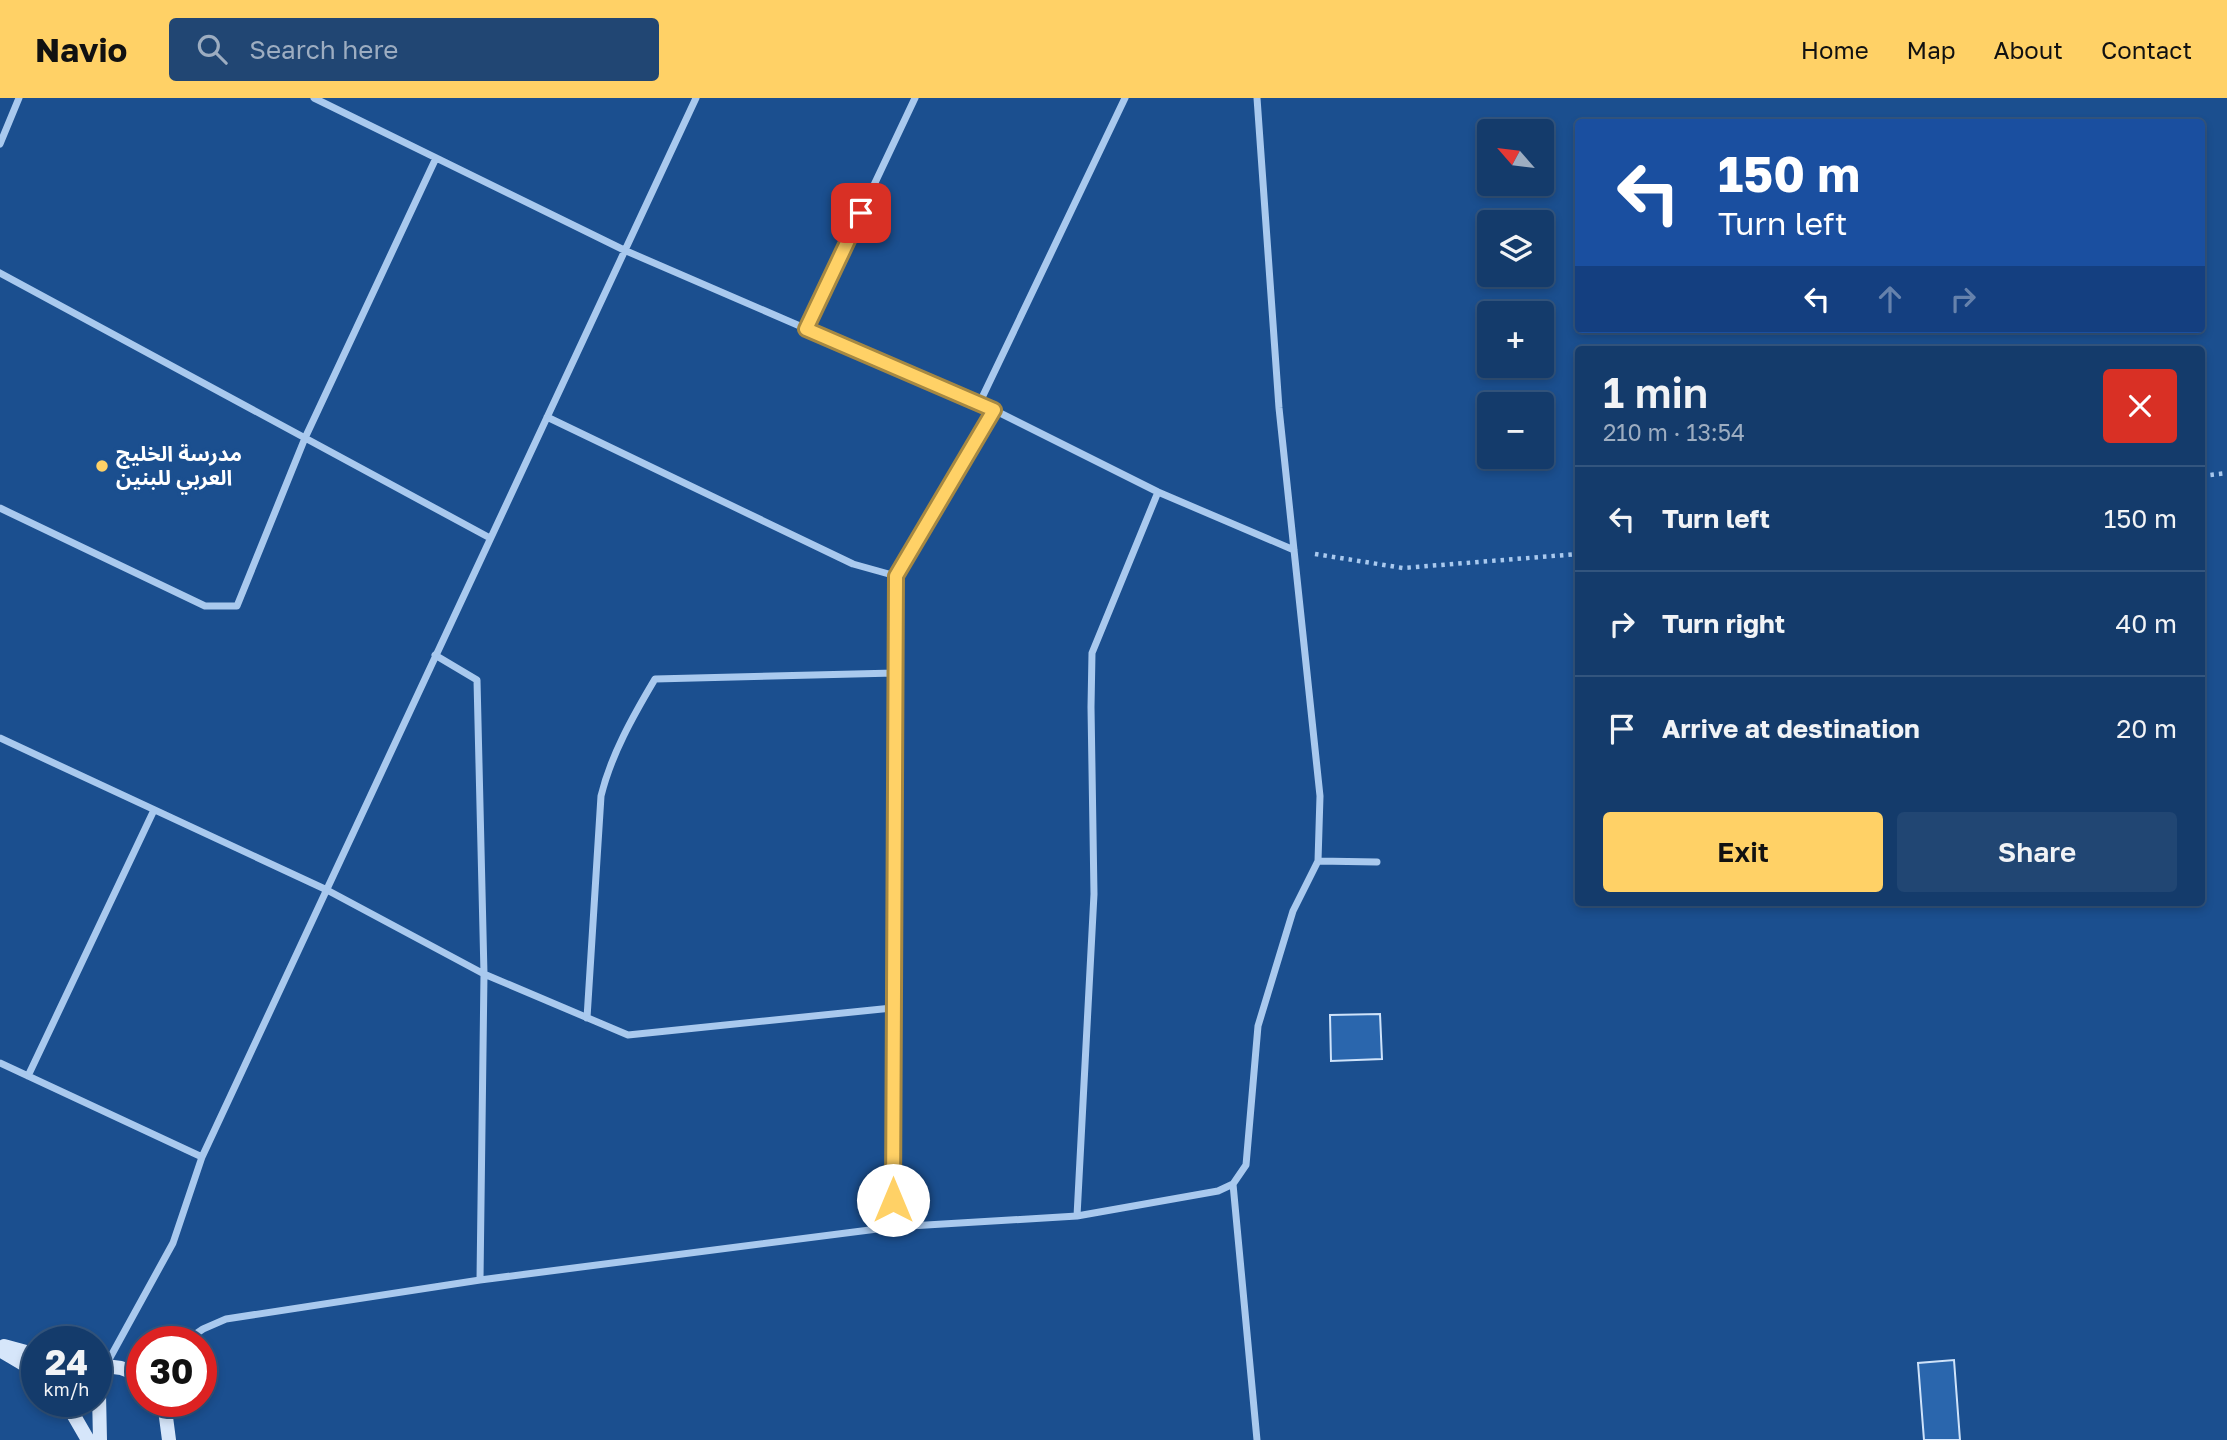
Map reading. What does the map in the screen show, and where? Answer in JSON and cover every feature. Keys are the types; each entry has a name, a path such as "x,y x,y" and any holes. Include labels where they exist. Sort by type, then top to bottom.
{"main road":[{"path":"0,1344 21,1350"},
{"path":"0,1350 21,1362"},
{"path":"75,1417 88,1440"},
{"path":"100,1417 100,1440"},
{"path":"166,1417 169,1440"}],"street":[{"path":"0,144 19,98"},
{"path":"314,98 624,250 994,410 1158,492 1294,550"},
{"path":"112,1347 173,1243 202,1157 696,98"},
{"path":"806,329 915,98"},
{"path":"979,404 1125,98"},
{"path":"209,1326 226,1319 480,1280 893,1227 1077,1216 1218,1191 1233,1184 1247,1165 1258,1027 1293,911 1318,860 1320,796 1279,408 1257,98"},
{"path":"0,508 205,606 237,606 305,438 436,158"},
{"path":"0,273 490,538"},
{"path":"893,1227 896,576 994,410"},
{"path":"547,417 853,564 896,576"},
{"path":"1077,1216 1094,894 1091,707 1093,653 1158,492"},
{"path":"435,655 477,680 484,974 480,1280"},
{"path":"587,1018 601,796 607,770 655,679 895,673"},
{"path":"0,738 327,890 484,974 628,1035 892,1008"},
{"path":"28,1076 155,810"},
{"path":"1318,860 1377,862"},
{"path":"0,1063 202,1157"},
{"path":"1233,1184 1257,1440"}],"path":[{"path":"2205,477 2227,473"},
{"path":"1294,550 1403,568 1575,554"}],"building":[{"path":"1380,1014 1382,1059 1331,1061 1330,1015"},
{"path":"1954,1360 1960,1440 1924,1440 1918,1363"}],"place":[{"name":"مدرسة الخليج العربي للبنين","path":"102,466"}],"route":[{"path":"861,213 806,329 994,410 896,576 893,1200"}]}
